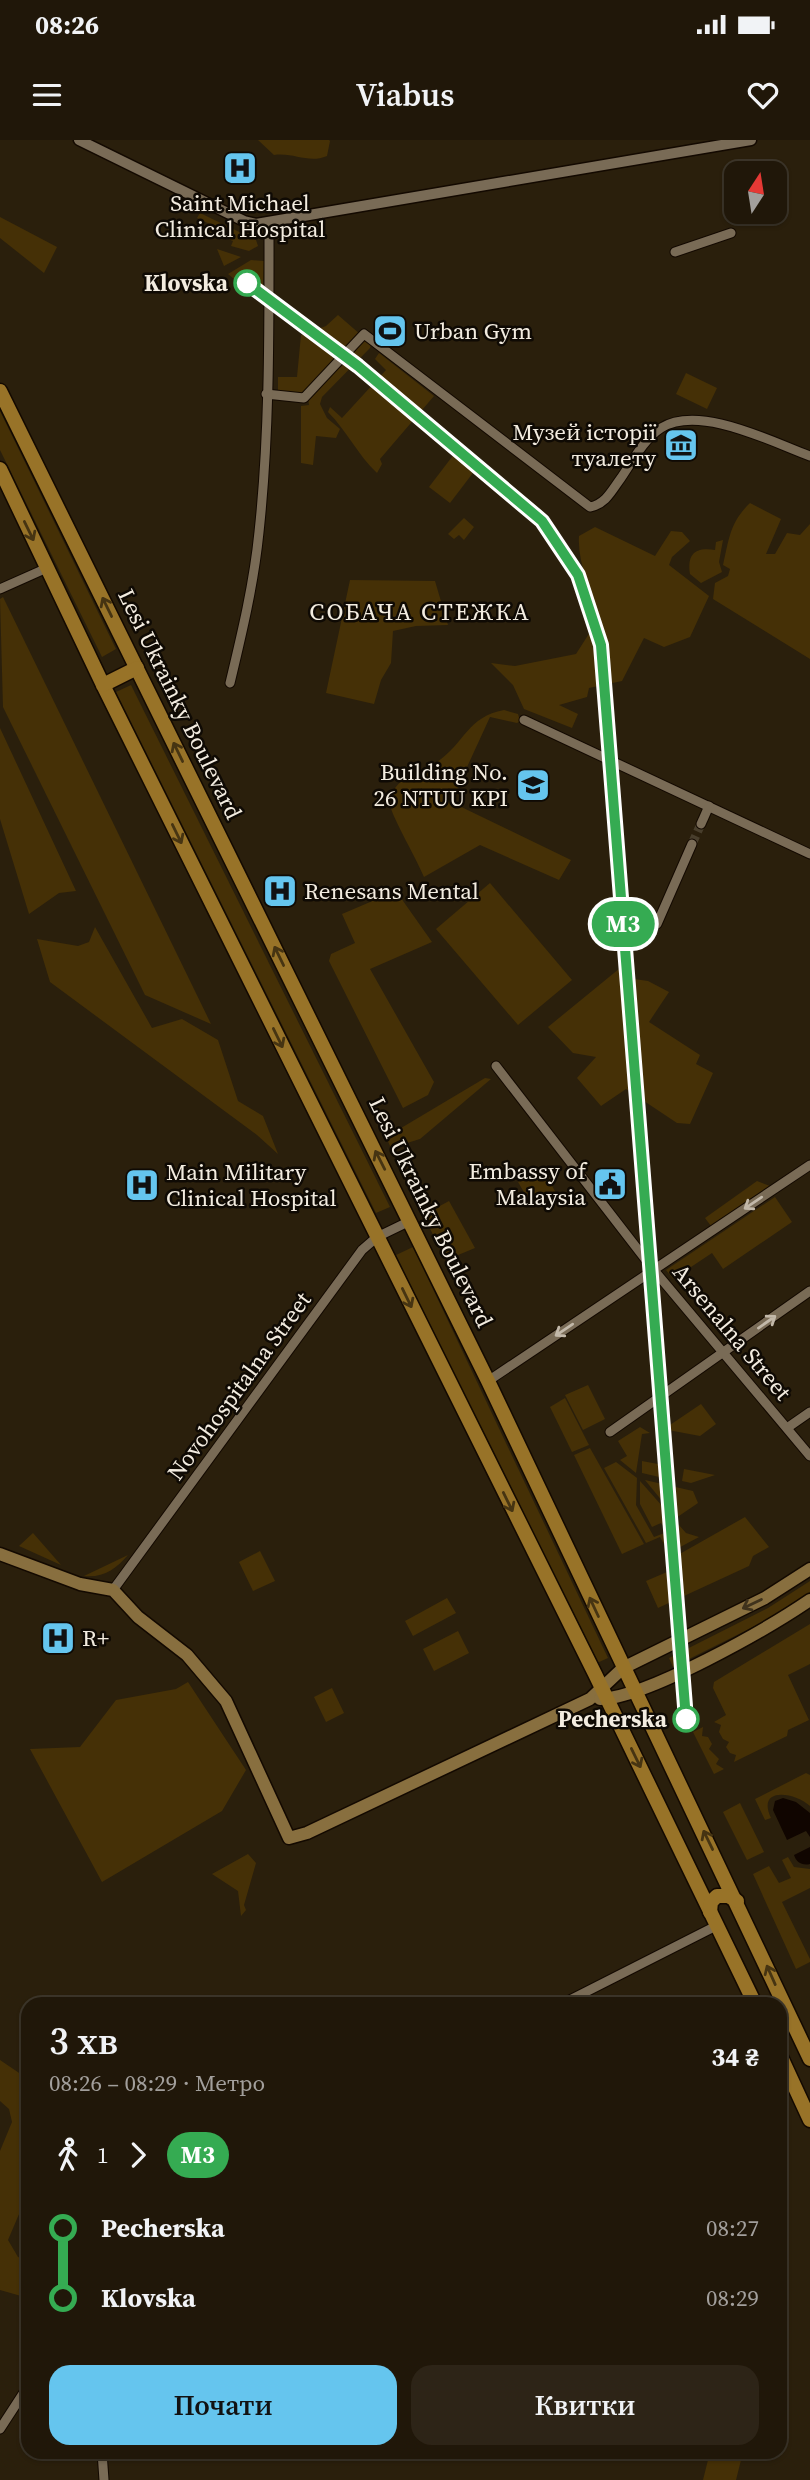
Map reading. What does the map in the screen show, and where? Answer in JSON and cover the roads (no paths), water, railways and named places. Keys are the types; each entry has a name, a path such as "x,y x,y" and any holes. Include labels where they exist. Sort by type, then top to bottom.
{"main road":[{"name":"Lesi Ukrainky Boulevard","path":"0,391 488,1381 781,1997"},
{"path":"0,469 103,685 604,1692 752,1997"},
{"path":"103,685 137,668"},
{"path":"0,1555 80,1584 113,1590 138,1617 187,1655 226,1701 289,1838 307,1833 454,1766 604,1692 623,1668 765,1598 810,1569"},
{"path":"604,1692 635,1693 763,1628 810,1600"},
{"path":"665,1817 675,1825 685,1823 692,1814 691,1805"},
{"path":"709,1912 711,1902 718,1896 729,1896 737,1901"},
{"name":"Lesi Ukrainky Boulevard","path":"787,2009 810,2059"},
{"path":"787,2070 810,2120"}],"street":[{"path":"79,140 244,221 269,223 751,140"},
{"path":"230,683 248,607 259,532 266,394 269,223"},
{"path":"675,251 731,233"},
{"path":"266,394 303,398 364,334 590,507 604,502 651,436 663,427 679,421 701,419 720,424 810,456"},
{"path":"0,589 47,568"},
{"path":"524,720 810,854"},
{"path":"701,824 709,806"},
{"path":"657,924 692,844"},
{"name":"Arsenalna Street","path":"496,1066 653,1269 810,1456"},
{"path":"488,1381 810,1165"},
{"name":"Novohospitalna Street","path":"113,1590 355,1259 377,1237 410,1221"},
{"path":"610,1432 810,1291"},
{"path":"788,1428 810,1412"},
{"path":"576,1997 716,1926"},
{"path":"0,2429 21,2397"},
{"path":"102,2459 104,2480"}],"tunnel":[{"path":"692,844 701,824"}],"metro line":[{"name":"M3","path":"247,283 358,366 542,521 578,575 601,645 686,1719"}],"place":[{"name":"Saint Michael Clinical Hospital","path":"240,168"},
{"name":"Klovska","path":"247,283"},
{"name":"Urban Gym","path":"390,331"},
{"name":"Музей історії туалету","path":"681,445"},
{"name":"Building No. 26 NTUU KPI","path":"533,785"},
{"name":"Renesans Mental","path":"280,891"},
{"name":"Embassy of Malaysia","path":"610,1184"},
{"name":"Main Military Clinical Hospital","path":"142,1185"},
{"name":"R+","path":"58,1638"},
{"name":"Pecherska","path":"686,1719"}],"district":[{"name":"СОБАЧА СТЕЖКА","path":"420,611"}]}
